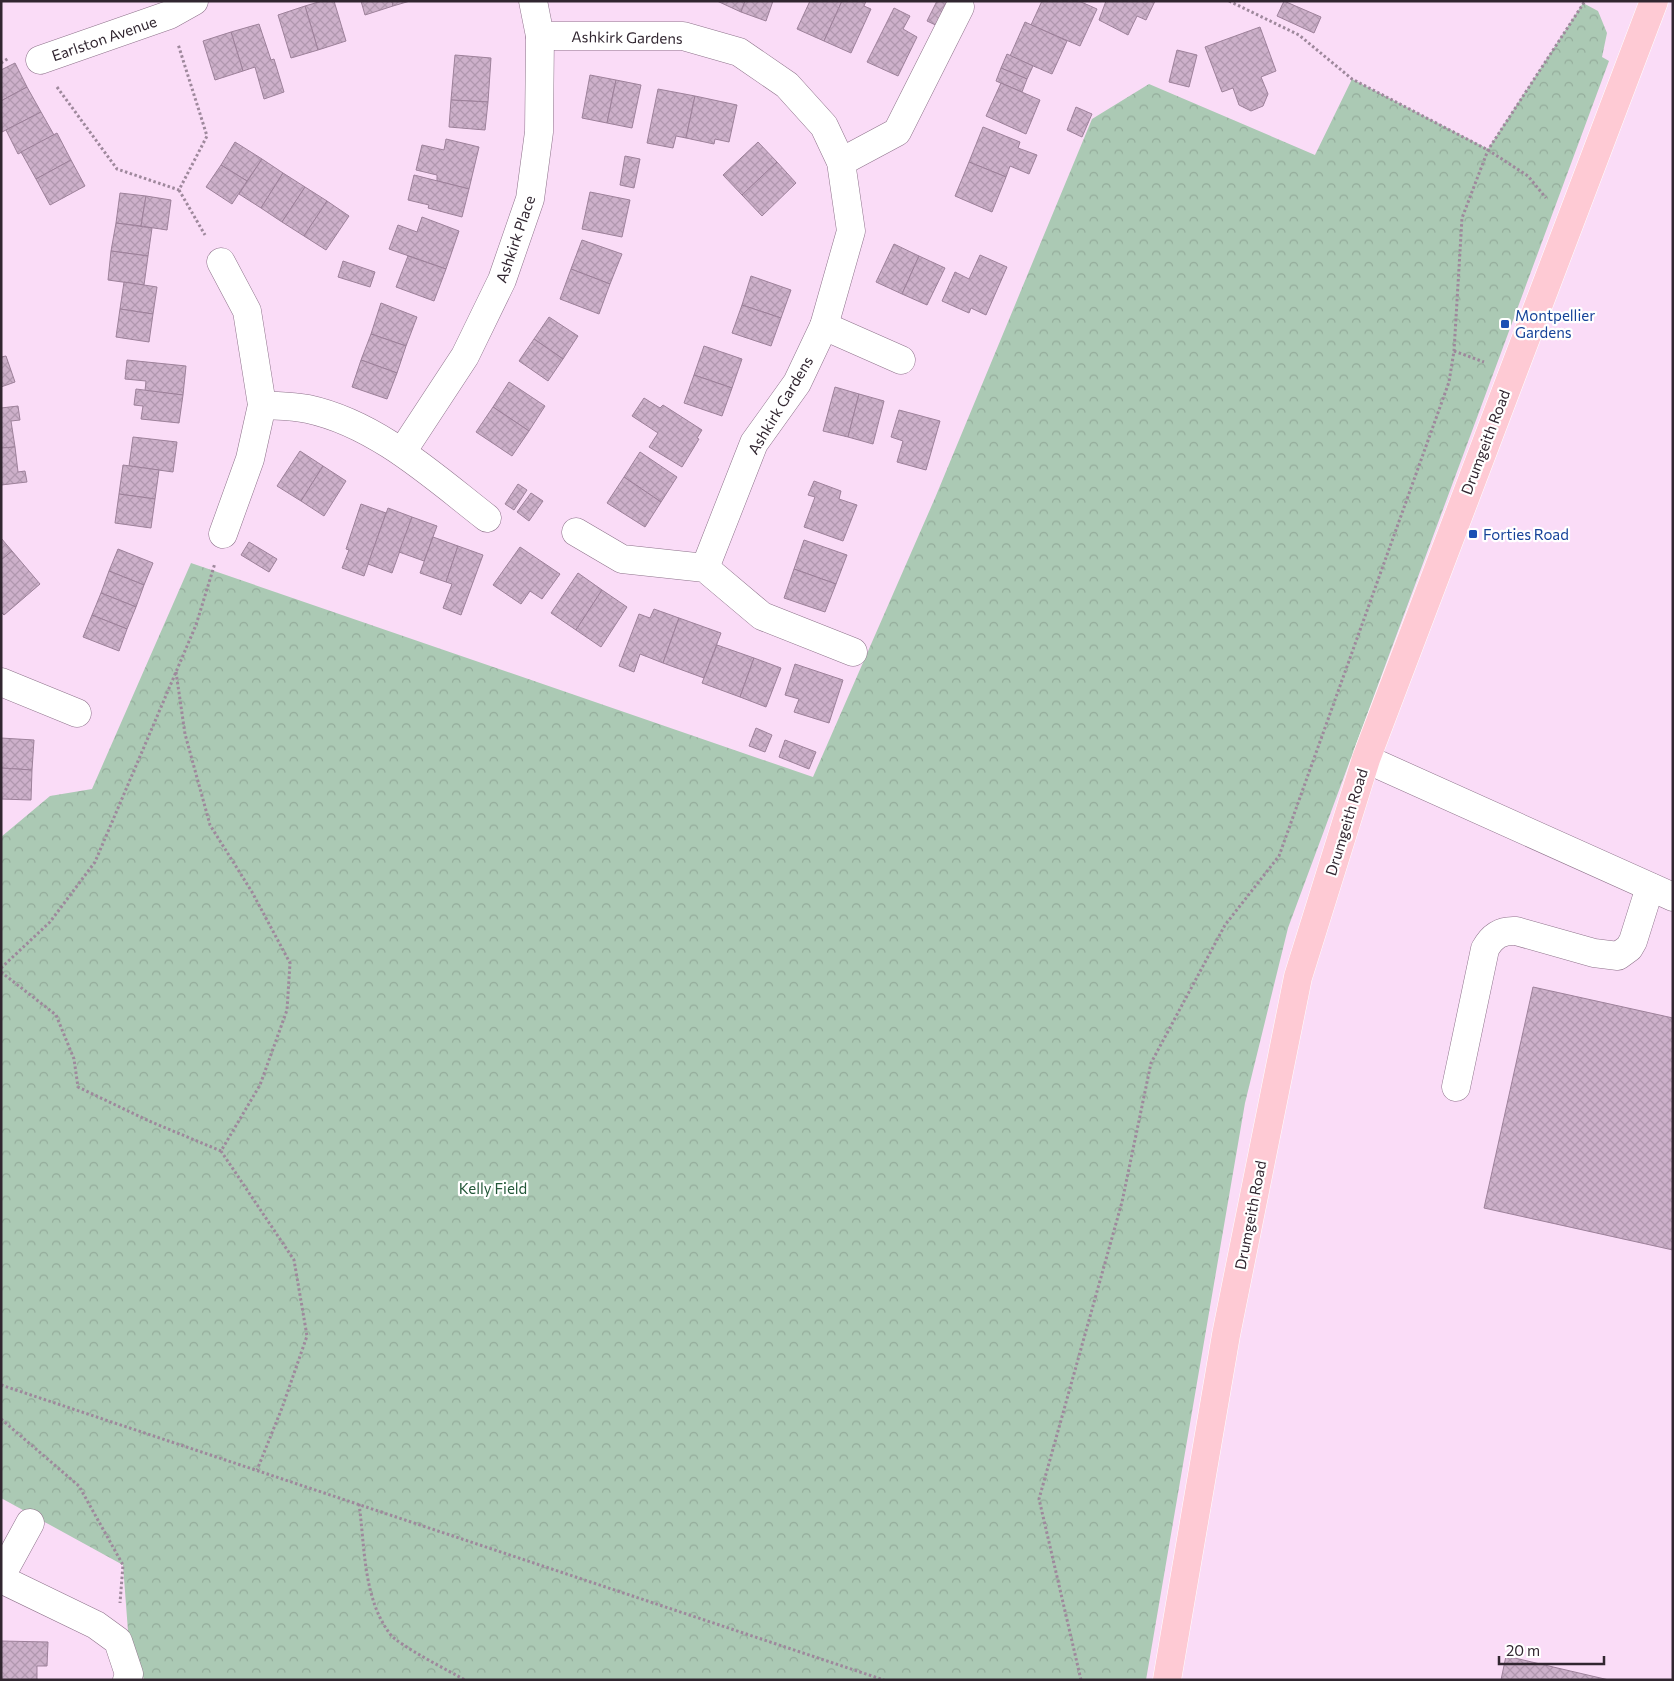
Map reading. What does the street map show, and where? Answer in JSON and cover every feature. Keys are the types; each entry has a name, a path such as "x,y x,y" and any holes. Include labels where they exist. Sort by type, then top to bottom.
{"main road":[{"name":"Drumgeith Road","path":"1167,1680 1226,1335 1298,977 1366,759 1652,2"}],"street":[{"name":"Earlston Avenue","path":"40,60 169,15 194,1"},
{"name":"Ashkirk Place","path":"402,452 465,356 502,280 530,199 539,132 540,36 533,1"},
{"path":"841,162 897,132 960,7"},
{"name":"Ashkirk Gardens","path":"540,36 683,36 738,52 787,85 824,126 841,162 851,230 824,326 797,383 754,443 705,568"},
{"path":"221,262 247,311 262,405 250,459 223,534"},
{"path":"824,326 901,360"},
{"path":"262,405 308,409 355,426 402,452 487,518"},
{"path":"576,532 622,559 705,568 762,616 853,652"},
{"path":"1,682 77,713"},
{"path":"1366,759 1662,892 1629,948 1618,956 1594,953 1516,931 1508,931 1491,939 1486,949 1456,1087"},
{"path":"30,1523 1,1577 96,1625 118,1641 129,1674 128,1680"}],"path":[{"path":"1229,1 1299,35 1352,79 1488,150 1528,176 1568,224"},
{"path":"1081,1680 1039,1499 1122,1202 1151,1063 1225,925 1278,856 1449,382 1454,351 1462,218 1488,150 1585,1"},
{"path":"169,15 207,136 179,190"},
{"path":"40,60 47,74 117,169 179,190 221,262"},
{"path":"1,968 50,922 96,862 196,625 223,534"},
{"path":"176,672 185,734 210,824 252,892 290,963 287,1010 260,1085 221,1151"},
{"path":"1,972 56,1016 74,1059 78,1087 149,1121 221,1151 294,1260 307,1336 282,1408 257,1470"},
{"path":"1,1384 884,1680"},
{"path":"1,1419 79,1486 123,1566 118,1641"},
{"path":"359,1504 372,1602 390,1636 441,1668 466,1680"}],"green space":[{"name":"Kelly Field","path":"1583,3 1598,11 1607,33 1602,57 1609,61 1288,928 1245,1103 1146,1680 144,1680 128,1631 123,1565 1,1498 1,837 50,796 92,789 191,563 813,777 935,498 1092,119 1149,84 1315,155 1352,79 1488,149"}],"building":[{"path":"322,1 334,1 346,41 318,50 305,6"},
{"path":"361,1 392,1 393,6 365,15"},
{"path":"392,1 410,1 393,6"},
{"path":"717,1 745,1 741,12"},
{"path":"745,1 773,1 766,21 741,12"},
{"path":"810,1 842,1 824,41 797,29"},
{"path":"842,1 866,1 864,6 871,9 851,53 824,41"},
{"path":"937,1 955,1 942,28 927,21"},
{"path":"1042,1 1079,1 1097,9 1080,46 1031,25"},
{"path":"1106,1 1155,1 1146,20 1137,16 1128,35 1099,20"},
{"path":"1284,1 1321,17 1314,33 1277,16"},
{"path":"305,6 318,50 291,58 278,15"},
{"path":"894,8 910,16 903,29 917,37 898,76 867,62"},
{"path":"1025,22 1067,41 1052,74 1010,56"},
{"path":"259,24 271,60 274,59 284,92 264,99 255,67 243,71 231,32"},
{"path":"1260,27 1276,71 1261,77 1268,94 1263,106 1251,111 1239,105 1233,88 1222,92 1205,47"},
{"path":"231,32 243,71 215,80 203,41"},
{"path":"1177,50 1197,55 1189,87 1169,82"},
{"path":"1007,54 1033,66 1027,79 1001,68"},
{"path":"455,55 491,58 488,102 451,100"},
{"path":"15,63 27,87 1,101 1,70"},
{"path":"1001,68 1027,79 1022,92 996,81"},
{"path":"590,75 616,80 607,123 582,118"},
{"path":"616,80 641,85 632,128 607,123"},
{"path":"1001,83 1040,100 1026,134 986,116"},
{"path":"27,87 41,112 2,132 1,101"},
{"path":"658,89 695,96 686,138 676,136 673,148 647,143"},
{"path":"695,96 737,105 729,142 715,139 714,144 686,138"},
{"path":"451,100 488,102 485,130 449,127"},
{"path":"1076,107 1092,114 1082,137 1067,130"},
{"path":"41,112 54,135 18,154 6,130"},
{"path":"983,127 1020,142 1018,148 1037,155 1029,174 1010,166 1006,177 969,162"},
{"path":"57,133 71,160 36,179 21,152"},
{"path":"446,139 479,147 469,189 437,181 437,175 416,170 422,145 444,150"},
{"path":"235,142 262,159 247,181 221,165"},
{"path":"758,142 777,162 742,195 723,175"},
{"path":"625,156 640,159 634,188 620,185"},
{"path":"262,159 283,173 261,208 239,194"},
{"path":"71,160 85,186 50,205 36,179"},
{"path":"777,162 796,183 762,216 742,195"},
{"path":"969,162 1006,177 992,212 955,196"},
{"path":"221,165 247,181 232,204 206,187"},
{"path":"283,173 305,187 282,222 261,208"},
{"path":"414,175 469,189 462,217 428,208 429,205 408,200"},
{"path":"305,187 327,201 304,236 282,222"},
{"path":"590,192 630,200 622,237 582,229"},
{"path":"120,193 146,196 141,226 116,223"},
{"path":"146,196 171,200 167,230 141,226"},
{"path":"327,201 349,216 326,250 304,236"},
{"path":"422,217 459,231 446,269 389,249 398,225 417,232"},
{"path":"116,223 152,228 148,256 111,251"},
{"path":"582,240 622,254 610,284 571,269"},
{"path":"894,244 919,256 902,294 876,282"},
{"path":"111,251 148,256 144,285 108,280"},
{"path":"980,255 1007,267 986,315 971,308 969,313 942,301 955,272 969,279"},
{"path":"408,256 446,269 434,301 396,287"},
{"path":"919,256 945,268 927,305 902,294"},
{"path":"343,261 375,272 370,287 338,277"},
{"path":"571,269 610,284 599,314 560,299"},
{"path":"751,276 791,290 781,318 742,305"},
{"path":"124,282 157,287 153,314 120,309"},
{"path":"381,303 417,317 406,346 371,334"},
{"path":"742,305 781,318 771,346 732,333"},
{"path":"120,309 153,314 149,342 116,337"},
{"path":"549,317 578,336 563,359 534,339"},
{"path":"371,334 406,346 397,373 361,360"},
{"path":"534,339 563,359 548,381 519,361"},
{"path":"704,346 742,359 732,388 694,375"},
{"path":"6,356 15,382 1,387 1,357"},
{"path":"127,360 186,366 183,395 145,391 146,381 125,379"},
{"path":"361,360 397,373 387,399 352,387"},
{"path":"694,375 732,388 722,416 684,403"},
{"path":"509,382 545,406 529,431 493,407"},
{"path":"835,387 859,394 848,437 823,431"},
{"path":"136,389 183,395 179,423 141,419 143,406 134,405"},
{"path":"859,394 884,401 873,444 848,437"},
{"path":"644,398 660,408 663,405 702,430 697,438 699,439 682,467 649,447 658,433 632,416"},
{"path":"18,406 20,420 11,421 15,447 1,448 1,408"},
{"path":"493,407 529,431 512,456 476,432"},
{"path":"899,410 940,421 926,470 897,462 903,441 891,437"},
{"path":"133,437 177,442 173,472 129,466"},
{"path":"15,447 18,472 25,471 27,482 1,485 1,448"},
{"path":"300,451 323,466 301,501 277,486"},
{"path":"640,452 677,477 661,502 624,477"},
{"path":"123,465 159,470 155,499 119,494"},
{"path":"323,466 346,481 324,516 301,501"},
{"path":"624,477 661,502 645,527 607,503"},
{"path":"814,481 841,491 839,499 857,505 843,541 804,527 815,497 808,495"},
{"path":"518,484 527,490 514,510 505,504"},
{"path":"531,493 543,501 529,521 517,512"},
{"path":"119,494 155,499 151,528 115,523"},
{"path":"361,504 386,513 364,576 342,568 349,550 346,549"},
{"path":"388,508 412,517 392,573 368,564"},
{"path":"412,517 437,526 424,561 399,552"},
{"path":"433,537 458,546 446,582 420,573"},
{"path":"1,538 12,551 1,560"},
{"path":"804,540 847,555 836,584 794,569"},
{"path":"249,542 277,559 269,572 241,555"},
{"path":"458,546 483,555 461,615 443,608 452,584 446,582"},
{"path":"520,547 560,574 542,599 530,591 521,604 493,585"},
{"path":"118,549 153,563 144,585 109,571"},
{"path":"12,551 40,584 4,615 1,612 1,560"},
{"path":"794,569 836,584 825,612 784,598"},
{"path":"109,571 144,585 136,607 101,593"},
{"path":"578,573 602,590 576,630 551,613"},
{"path":"602,590 627,607 601,647 576,630"},
{"path":"101,593 136,607 127,629 92,615"},
{"path":"654,609 679,618 663,663 640,654 634,672 619,666 639,614 650,618"},
{"path":"92,615 127,629 119,651 83,637"},
{"path":"679,618 721,633 704,678 663,663"},
{"path":"717,645 754,658 740,697 702,683"},
{"path":"754,658 781,668 766,707 740,697"},
{"path":"795,664 843,680 829,723 794,712 799,699 785,695"},
{"path":"756,728 772,735 765,752 749,746"},
{"path":"1,738 34,740 32,770 1,768"},
{"path":"785,740 816,752 809,769 779,757"},
{"path":"1,768 32,770 31,800 1,799"},
{"path":"1533,987 1673,1018 1673,1250 1484,1208"},
{"path":"1,1641 48,1642 47,1666 37,1666 37,1680 1,1680"},
{"path":"1506,1656 1609,1680 1501,1680"}],"place":[{"name":"Montpellier Gardens","path":"1505,324"},
{"name":"Forties Road","path":"1473,534"}]}
